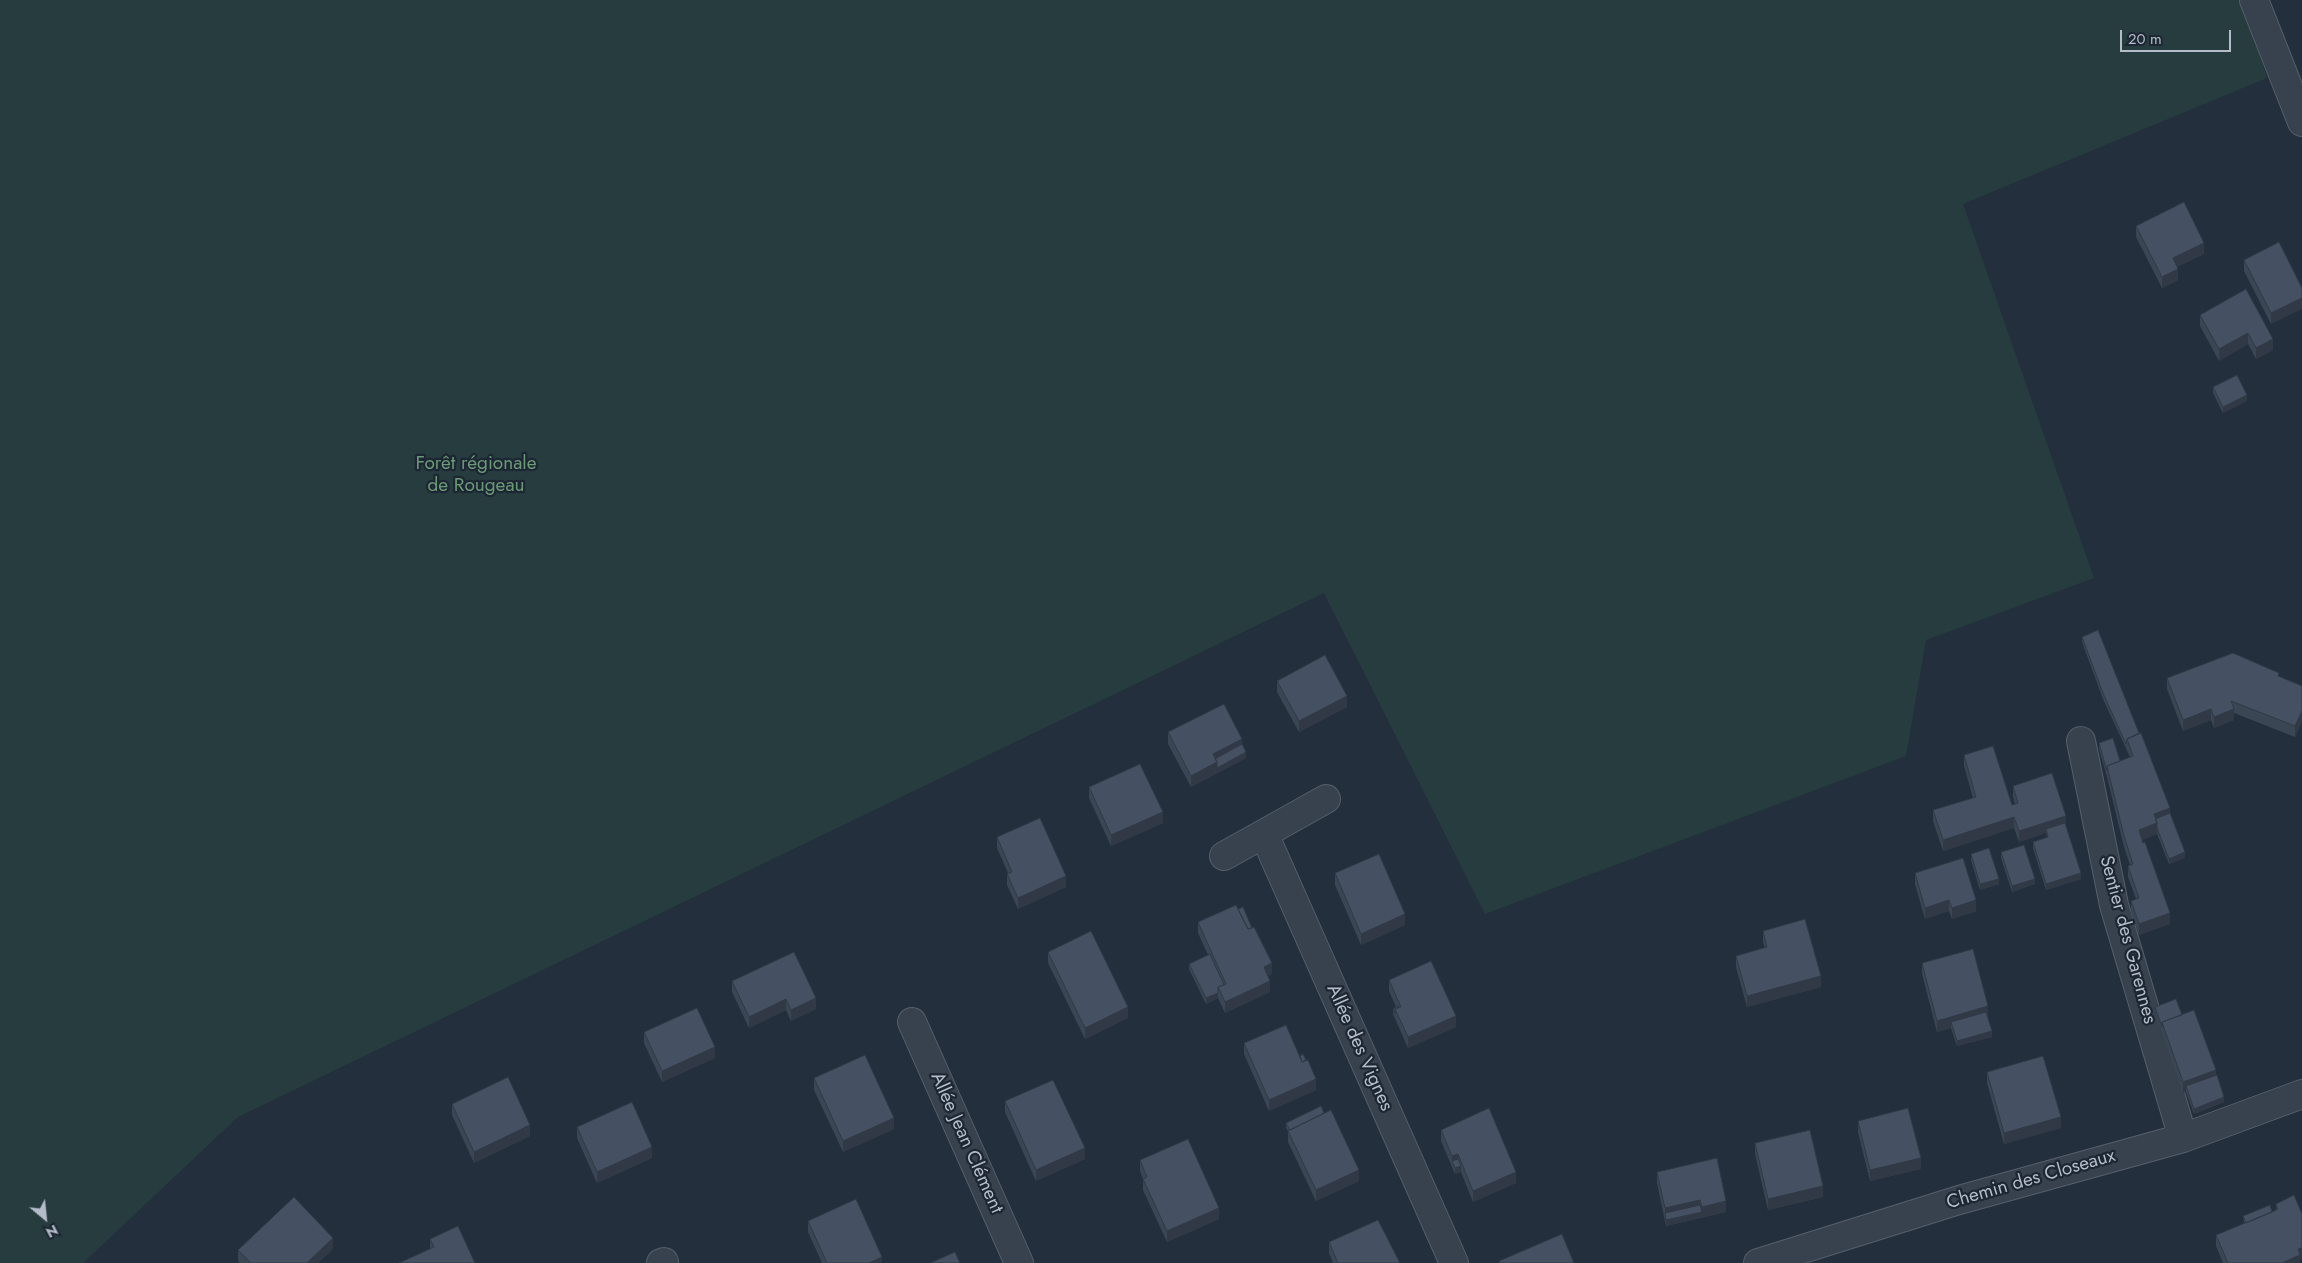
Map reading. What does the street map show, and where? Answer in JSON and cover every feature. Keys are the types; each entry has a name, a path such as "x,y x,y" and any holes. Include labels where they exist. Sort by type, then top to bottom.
{"street":[{"path":"2254,0 2302,122"},
{"name":"Sentier des Garennes","path":"2081,741 2114,905 2183,1138"},
{"path":"1224,856 1326,799"},
{"name":"Allée des Vignes","path":"1264,834 1454,1263"},
{"name":"Allée Jean Clément","path":"912,1022 1019,1263"},
{"name":"Chemin des Closeaux","path":"1758,1263 1959,1200 2183,1138 2302,1094"}],"green space":[{"name":"Forêt régionale de Rougeau","path":"0,0 2244,0 2267,78 1963,204 2094,578 1926,640 1906,756 1485,914 1324,593 238,1117 83,1263 0,1263"}],"building":[{"path":"2184,202 2204,243 2173,258 2178,269 2162,277 2136,226"},
{"path":"2279,242 2302,288 2302,298 2271,313 2244,260"},
{"path":"2246,289 2273,339 2256,348 2248,333 2219,349 2200,315"},
{"path":"2237,375 2247,395 2223,407 2213,387"},
{"path":"2098,630 2139,733 2127,739 2126,744 2103,693 2082,637"},
{"path":"2233,653 2279,673 2278,676 2302,686 2302,711 2295,726 2231,701 2234,709 2214,717 2211,709 2183,720 2167,678"},
{"path":"1325,655 1347,696 1299,721 1277,681"},
{"path":"1224,704 1242,739 1213,754 1217,762 1191,776 1168,732"},
{"path":"2141,733 2170,808 2154,814 2157,823 2139,830 2170,913 2139,924 2131,901 2139,898 2128,866 2133,864 2124,836 2107,766 2133,756 2127,739"},
{"path":"2113,738 2120,761 2107,766 2107,771 2099,743"},
{"path":"1242,744 1246,752 1217,768 1215,759"},
{"path":"1993,746 2012,805 2018,803 2013,786 2052,773 2066,816 2019,831 2014,817 1943,840 1933,810 1976,797 1964,755"},
{"path":"1140,764 1163,812 1111,835 1089,787"},
{"path":"2170,813 2185,852 2169,859 2155,819"},
{"path":"1040,818 1066,876 1018,898 1007,874 1012,872 997,837"},
{"path":"2065,823 2081,873 2046,884 2033,842 2048,837 2046,829"},
{"path":"2024,845 2035,879 2012,886 2001,852"},
{"path":"1989,848 1999,879 1980,884 1971,854"},
{"path":"1379,854 1405,914 1361,934 1335,873"},
{"path":"1963,858 1976,900 1952,908 1949,900 1925,908 1915,873"},
{"path":"1236,905 1248,929 1254,927 1272,963 1264,967 1270,981 1225,1002 1218,987 1226,984 1198,922"},
{"path":"1243,907 1252,928 1248,929 1238,909"},
{"path":"1805,919 1821,976 1747,996 1736,956 1767,947 1763,931"},
{"path":"1091,931 1128,1007 1085,1028 1048,952"},
{"path":"1973,949 1988,1006 1937,1021 1922,963"},
{"path":"794,952 816,998 791,1010 786,999 749,1017 732,981"},
{"path":"1210,954 1224,985 1218,987 1218,993 1206,998 1189,964"},
{"path":"1431,961 1456,1016 1408,1037 1395,1009 1401,1007 1389,980"},
{"path":"2176,999 2182,1015 2162,1022 2162,1027 2155,1007"},
{"path":"697,1008 715,1047 662,1071 644,1032"},
{"path":"2194,1010 2216,1070 2183,1082 2162,1022"},
{"path":"1986,1012 1992,1031 1957,1041 1951,1022"},
{"path":"1286,1025 1302,1062 1308,1060 1316,1079 1269,1100 1244,1043"},
{"path":"1303,1054 1306,1060 1302,1062 1300,1056"},
{"path":"865,1055 894,1118 843,1141 814,1078"},
{"path":"2043,1056 2061,1117 2004,1133 1987,1072"},
{"path":"2217,1075 2224,1097 2194,1109 2186,1086"},
{"path":"508,1077 530,1125 474,1152 452,1104"},
{"path":"1053,1080 1085,1148 1036,1170 1005,1101"},
{"path":"632,1102 652,1147 597,1172 577,1127"},
{"path":"1321,1106 1324,1113 1290,1130 1286,1123"},
{"path":"1489,1108 1516,1172 1473,1191 1458,1154 1452,1156 1441,1130"},
{"path":"1908,1108 1921,1158 1870,1170 1858,1121"},
{"path":"1331,1110 1359,1170 1316,1190 1288,1131"},
{"path":"1810,1130 1823,1186 1768,1199 1755,1143"},
{"path":"1188,1139 1219,1208 1167,1231 1143,1179 1147,1177 1140,1160"},
{"path":"1717,1158 1726,1201 1702,1207 1700,1200 1665,1208 1657,1172"},
{"path":"1458,1159 1461,1166 1455,1168 1452,1161"},
{"path":"2294,1195 2302,1214 2302,1248 2298,1249 2300,1255 2282,1263 2228,1263 2216,1235 2278,1209 2276,1204"},
{"path":"294,1197 333,1238 307,1263 251,1263 238,1250"},
{"path":"856,1199 882,1257 869,1263 827,1263 808,1221"},
{"path":"1700,1205 1702,1212 1666,1220 1665,1213"},
{"path":"2270,1205 2272,1212 2246,1223 2243,1216"},
{"path":"1378,1220 1400,1263 1338,1263 1329,1242"},
{"path":"458,1226 475,1263 399,1263 434,1247 430,1239"},
{"path":"1562,1234 1574,1263 1500,1263 1499,1261"},
{"path":"955,1252 960,1263 930,1263"}]}
